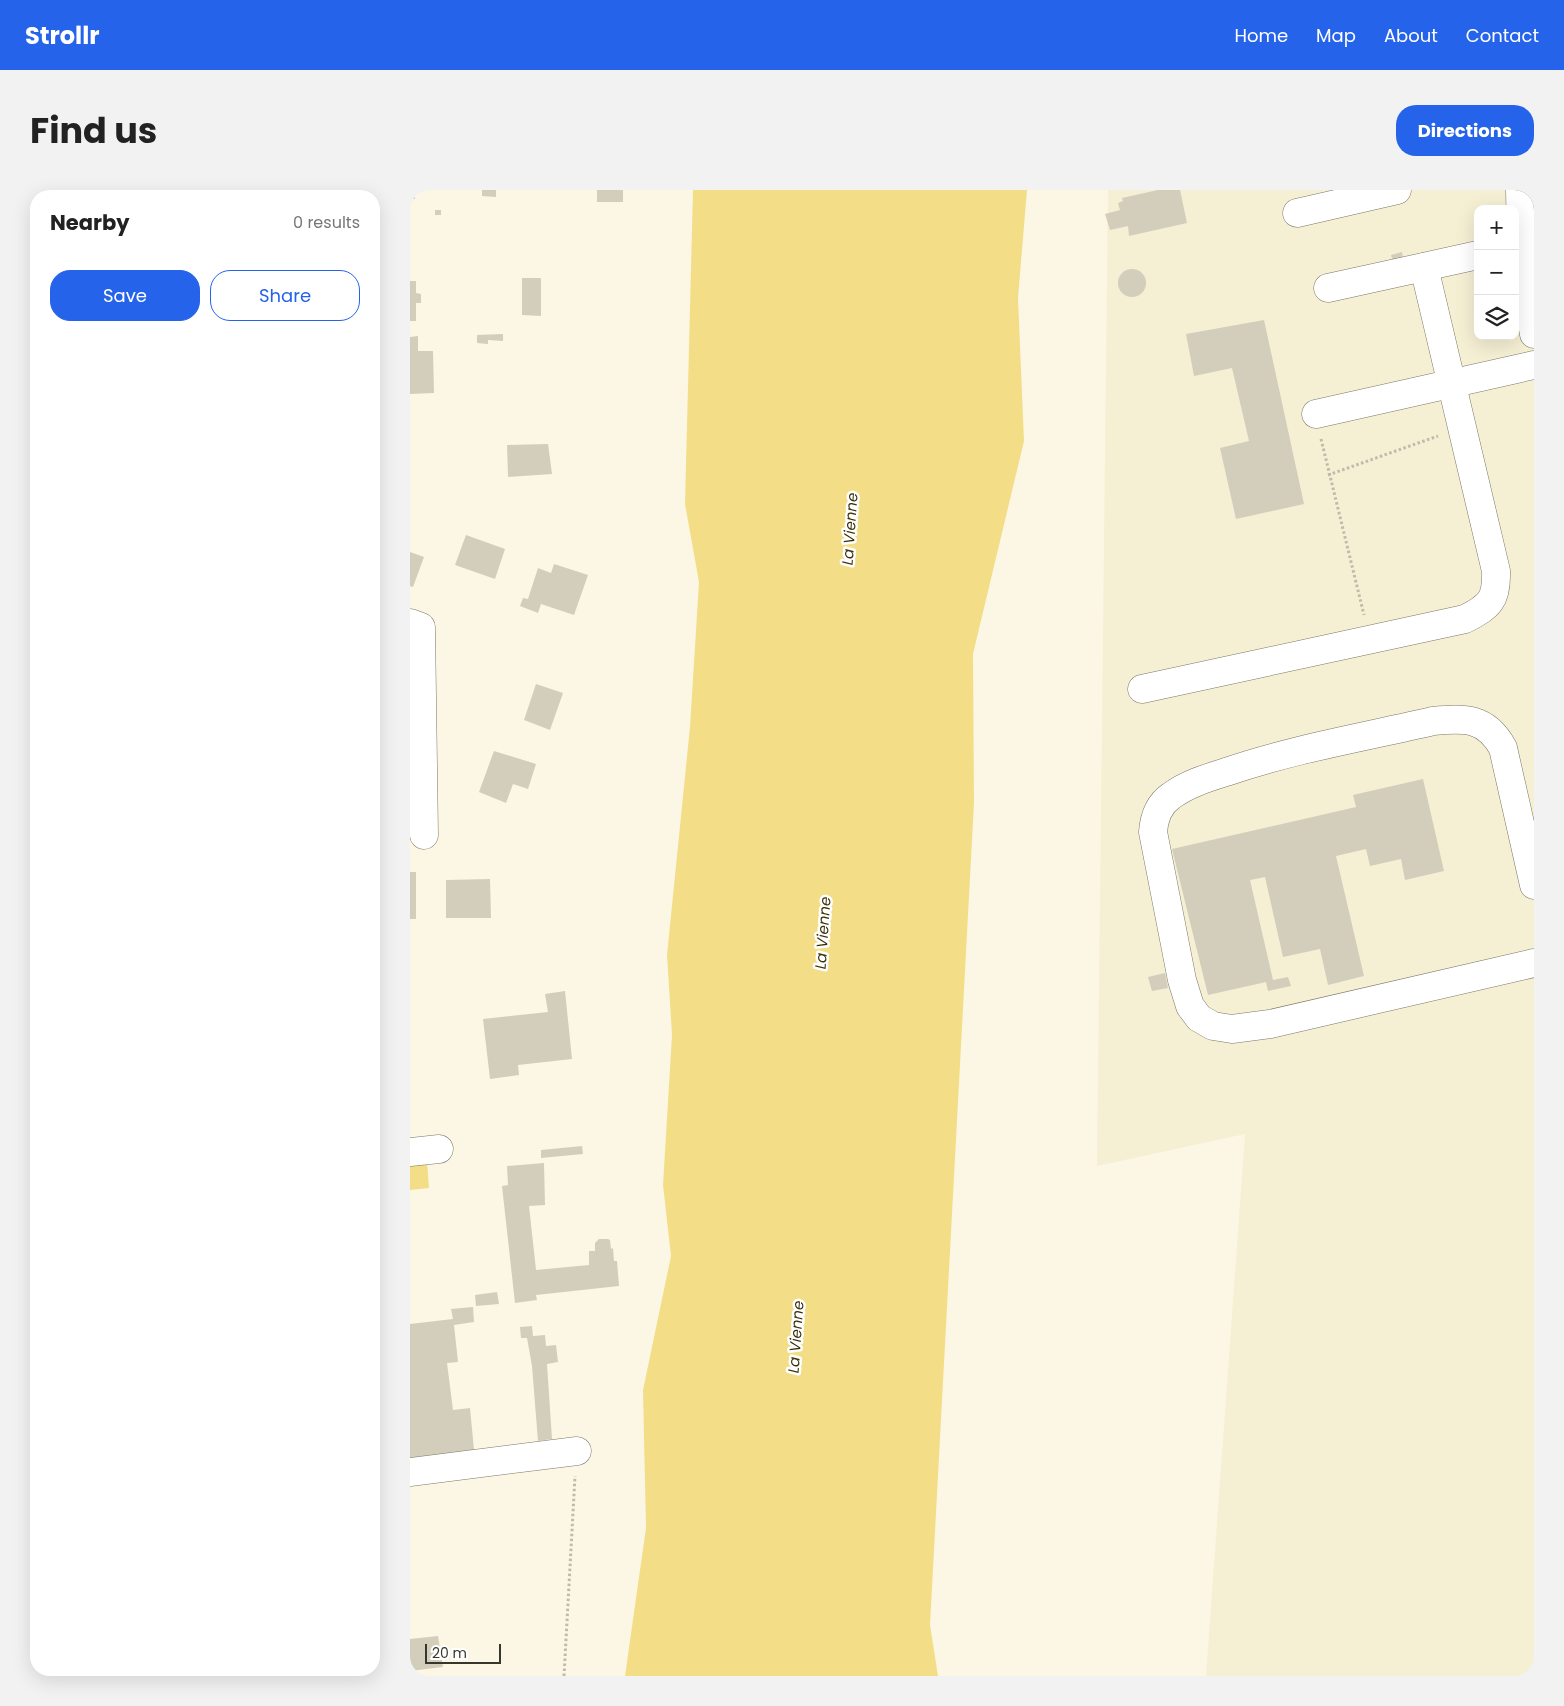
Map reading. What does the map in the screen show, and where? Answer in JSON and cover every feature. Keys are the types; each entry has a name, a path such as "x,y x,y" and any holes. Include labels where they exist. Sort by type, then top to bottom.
{"street":[{"path":"1297,213 1397,190"},
{"path":"1519,218 1520,190"},
{"path":"1519,250 1534,334"},
{"path":"1328,288 1474,256"},
{"path":"1142,689 1464,619 1480,611 1492,601 1497,590 1496,571 1424,267"},
{"path":"1316,414 1534,365"},
{"path":"410,623 421,627 424,835"},
{"path":"1534,885 1504,748 1496,734 1479,724 1462,718 1433,722 1257,761 1192,784 1170,796 1154,818 1153,832 1182,980 1190,1006 1199,1018 1213,1026 1232,1029 1270,1024 1534,963"},
{"path":"410,1152 439,1150"},
{"path":"410,1472 577,1450"}],"path":[{"path":"1316,414 1328,474 1370,639"},
{"path":"1328,474 1462,428"},
{"path":"564,1676 577,1450"}],"shaded area":[{"path":"1108,190 1534,190 1534,1676 1206,1676 1245,1134 1097,1166"}],"water":[{"name":"La Vienne","path":"693,190 1027,190 1018,298 1024,441 973,654 974,803 930,1625 938,1676 625,1676 646,1528 643,1390 671,1256 663,1185 672,1035 667,955 690,727 699,582 685,504"},
{"path":"427,1161 429,1188 410,1190 410,1162"}],"building":[{"path":"410,190 415,190 415,199 410,199"},
{"path":"482,190 496,190 496,197 482,196"},
{"path":"597,190 623,190 623,202 597,202"},
{"path":"1158,190 1180,190 1187,223 1129,236 1128,226 1110,230 1105,214 1120,210 1118,203 1123,201 1122,198"},
{"path":"435,210 441,210 441,215 435,215"},
{"path":"1402,252 1404,264 1394,266 1391,255"},
{"path":"1132,269 1142,273 1146,283 1142,293 1132,297 1122,293 1118,283 1122,273"},
{"path":"522,278 541,278 541,316 522,315"},
{"path":"410,281 416,281 416,293 421,294 421,303 416,303 416,321 410,321"},
{"path":"1264,320 1304,504 1236,519 1220,448 1249,441 1232,368 1194,376 1186,334"},
{"path":"503,334 503,341 488,340 488,344 477,343 477,335"},
{"path":"418,336 418,351 433,351 434,393 410,394 410,337"},
{"path":"548,444 552,474 508,477 507,445"},
{"path":"466,535 505,549 495,579 455,565"},
{"path":"410,552 424,557 413,587 410,586"},
{"path":"554,564 588,575 574,615 541,604 538,613 520,606 523,598 528,599 538,568 551,573"},
{"path":"536,684 563,693 550,730 524,720"},
{"path":"494,751 536,764 528,789 513,784 506,803 479,792"},
{"path":"1423,779 1444,871 1405,880 1401,859 1370,866 1366,849 1336,856 1364,976 1328,985 1320,949 1283,957 1265,877 1250,880 1273,980 1288,977 1291,986 1268,991 1266,982 1208,995 1172,849 1356,807 1353,795"},
{"path":"410,872 416,872 416,919 410,919"},
{"path":"490,879 491,918 446,918 446,880"},
{"path":"1165,973 1168,988 1152,991 1148,977"},
{"path":"565,991 572,1059 518,1065 519,1075 490,1079 483,1019 548,1012 545,994"},
{"path":"582,1146 583,1154 541,1158 541,1150"},
{"path":"544,1163 545,1205 529,1206 536,1270 589,1265 589,1251 595,1251 595,1243 599,1239 608,1239 610,1240 611,1249 613,1248 614,1261 617,1261 619,1286 536,1295 537,1300 515,1303 502,1186 508,1185 507,1166"},
{"path":"497,1292 499,1304 476,1306 475,1295"},
{"path":"473,1307 474,1322 454,1325 458,1362 447,1363 453,1410 470,1408 474,1450 410,1459 410,1324 453,1319 451,1309"},
{"path":"532,1326 533,1336 545,1335 546,1346 556,1345 558,1362 547,1364 552,1439 538,1441 532,1366 527,1338 521,1338 520,1327"},
{"path":"438,1636 443,1667 410,1671 410,1639"}]}
